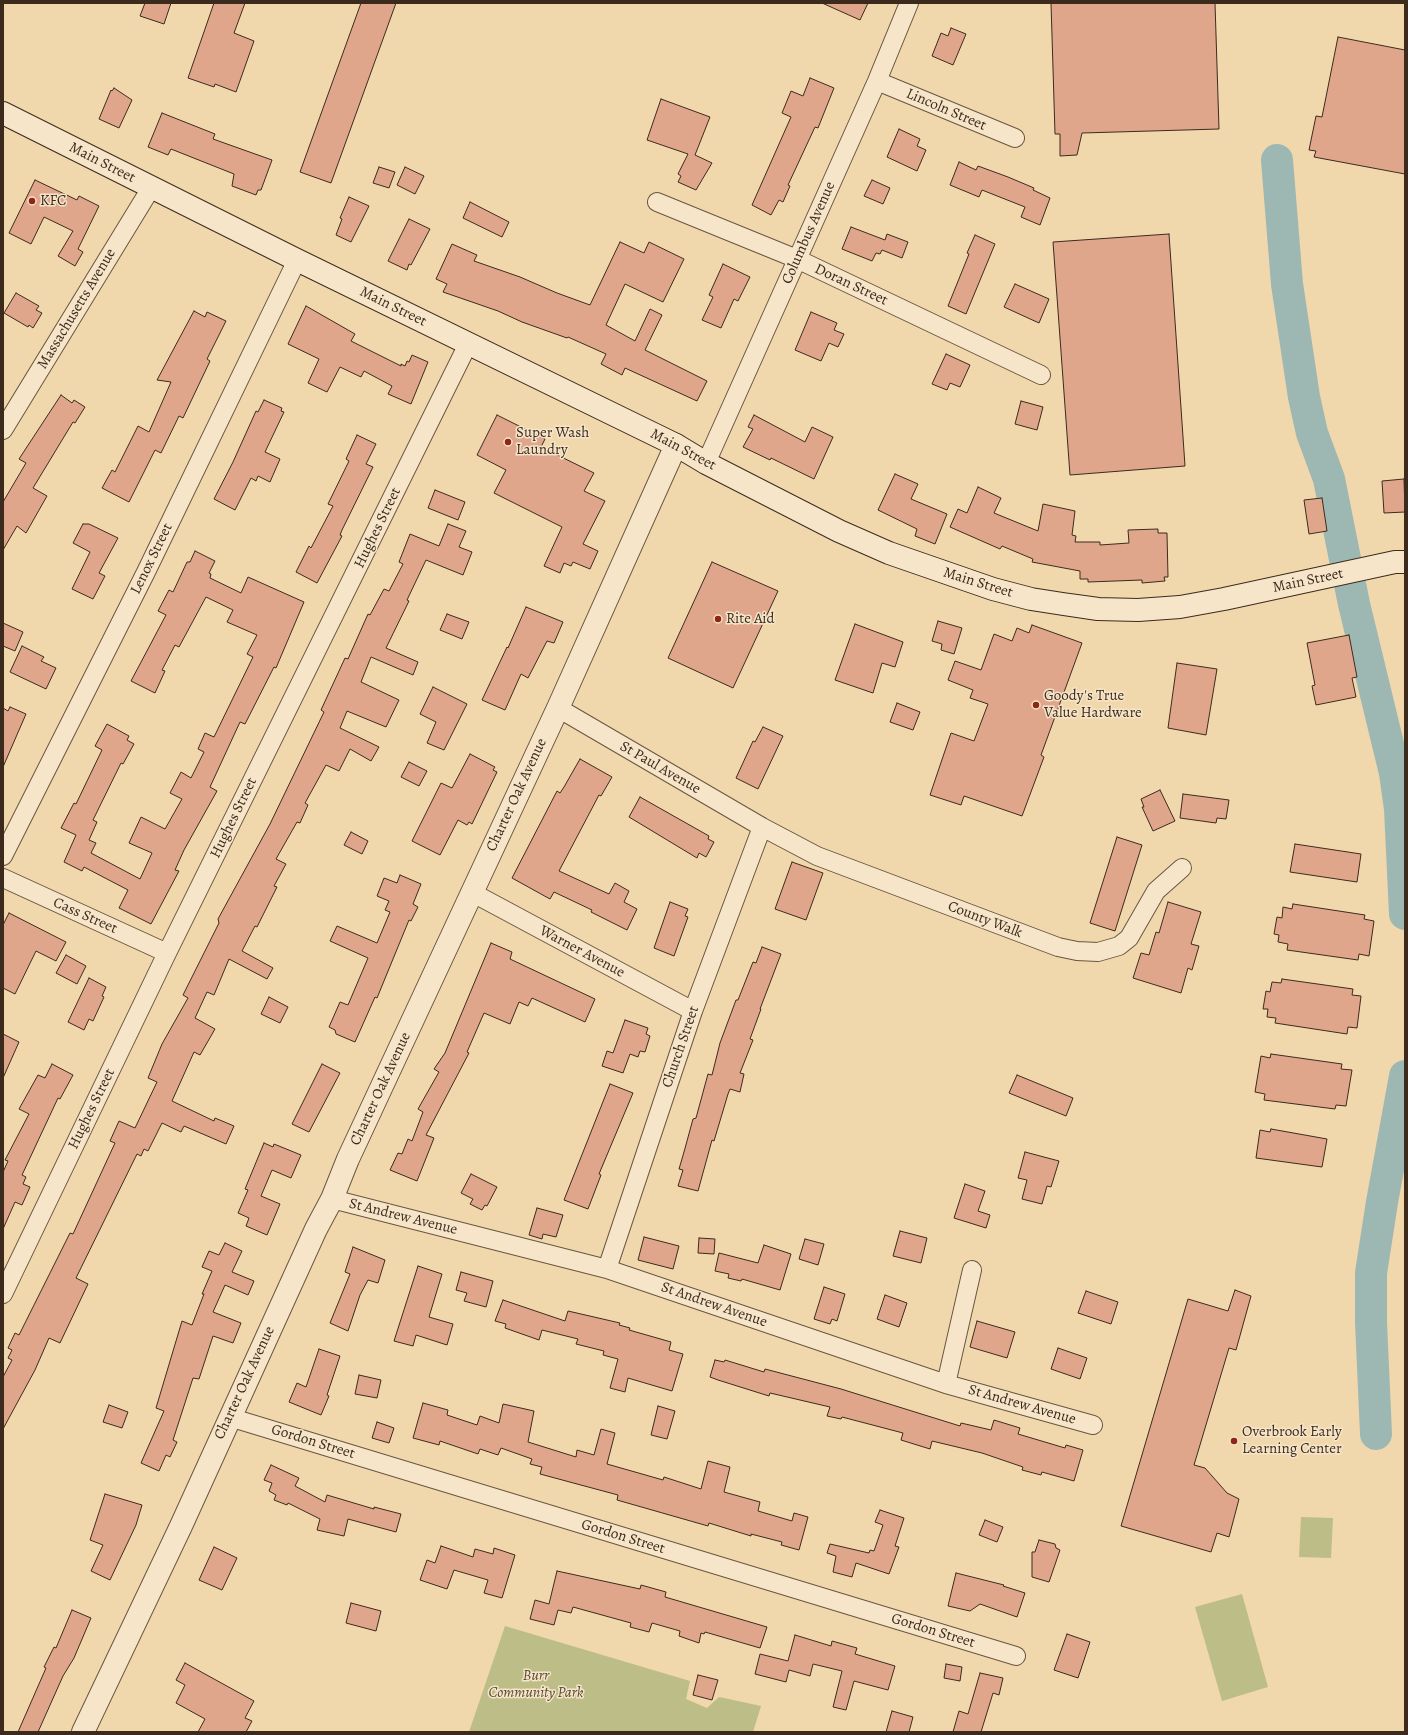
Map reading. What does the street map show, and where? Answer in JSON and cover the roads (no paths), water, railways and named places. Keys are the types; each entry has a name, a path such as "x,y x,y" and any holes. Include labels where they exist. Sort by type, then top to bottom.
{"main road":[{"name":"Main Street","path":"3,113 151,188 676,445 706,463 839,531 889,553 993,589 1037,600 1098,609 1138,610 1180,607 1405,562"},
{"name":"Charter Oak Avenue","path":"83,1732 181,1526 229,1417 316,1229 332,1199 348,1159 471,892 558,708 676,445"}],"street":[{"name":"Columbus Avenue","path":"706,463 877,81 909,3"},
{"name":"Lincoln Street","path":"877,81 1015,138"},
{"name":"Massachusetts Avenue","path":"3,430 151,188"},
{"name":"Doran Street","path":"658,202 797,259 1041,375"},
{"name":"Lenox Street","path":"3,856 146,572 297,260"},
{"name":"Hughes Street","path":"3,1294 167,953 468,344"},
{"name":"St Paul Avenue","path":"558,708 762,827"},
{"name":"County Walk","path":"762,827 817,856 1058,947 1077,951 1098,952 1119,946 1129,938 1156,891 1182,868"},
{"name":"Church Street","path":"607,1269 693,1011 762,827"},
{"name":"Cass Street","path":"3,878 167,953"},
{"name":"Warner Avenue","path":"471,892 693,1011"},
{"name":"St Andrew Avenue","path":"332,1199 607,1269 946,1384 1093,1425"},
{"path":"946,1384 972,1270"},
{"name":"Gordon Street","path":"229,1417 1016,1656"}],"waterway":[{"path":"1277,160 1287,284 1304,397 1312,433 1329,479 1354,604 1395,773 1400,809 1405,914"},
{"path":"1376,1434 1371,1322 1371,1273 1382,1202 1405,1076"}],"place":[{"name":"KFC","path":"32,201"},
{"name":"Super Wash Laundry","path":"508,442"},
{"name":"Rite Aid","path":"718,619"},
{"name":"Goody's True Value Hardware","path":"1036,705"},
{"name":"Overbrook Early Learning Center","path":"1234,1441"}],"park label":[{"name":"Burr Community Park","path":"536,1684"}]}
